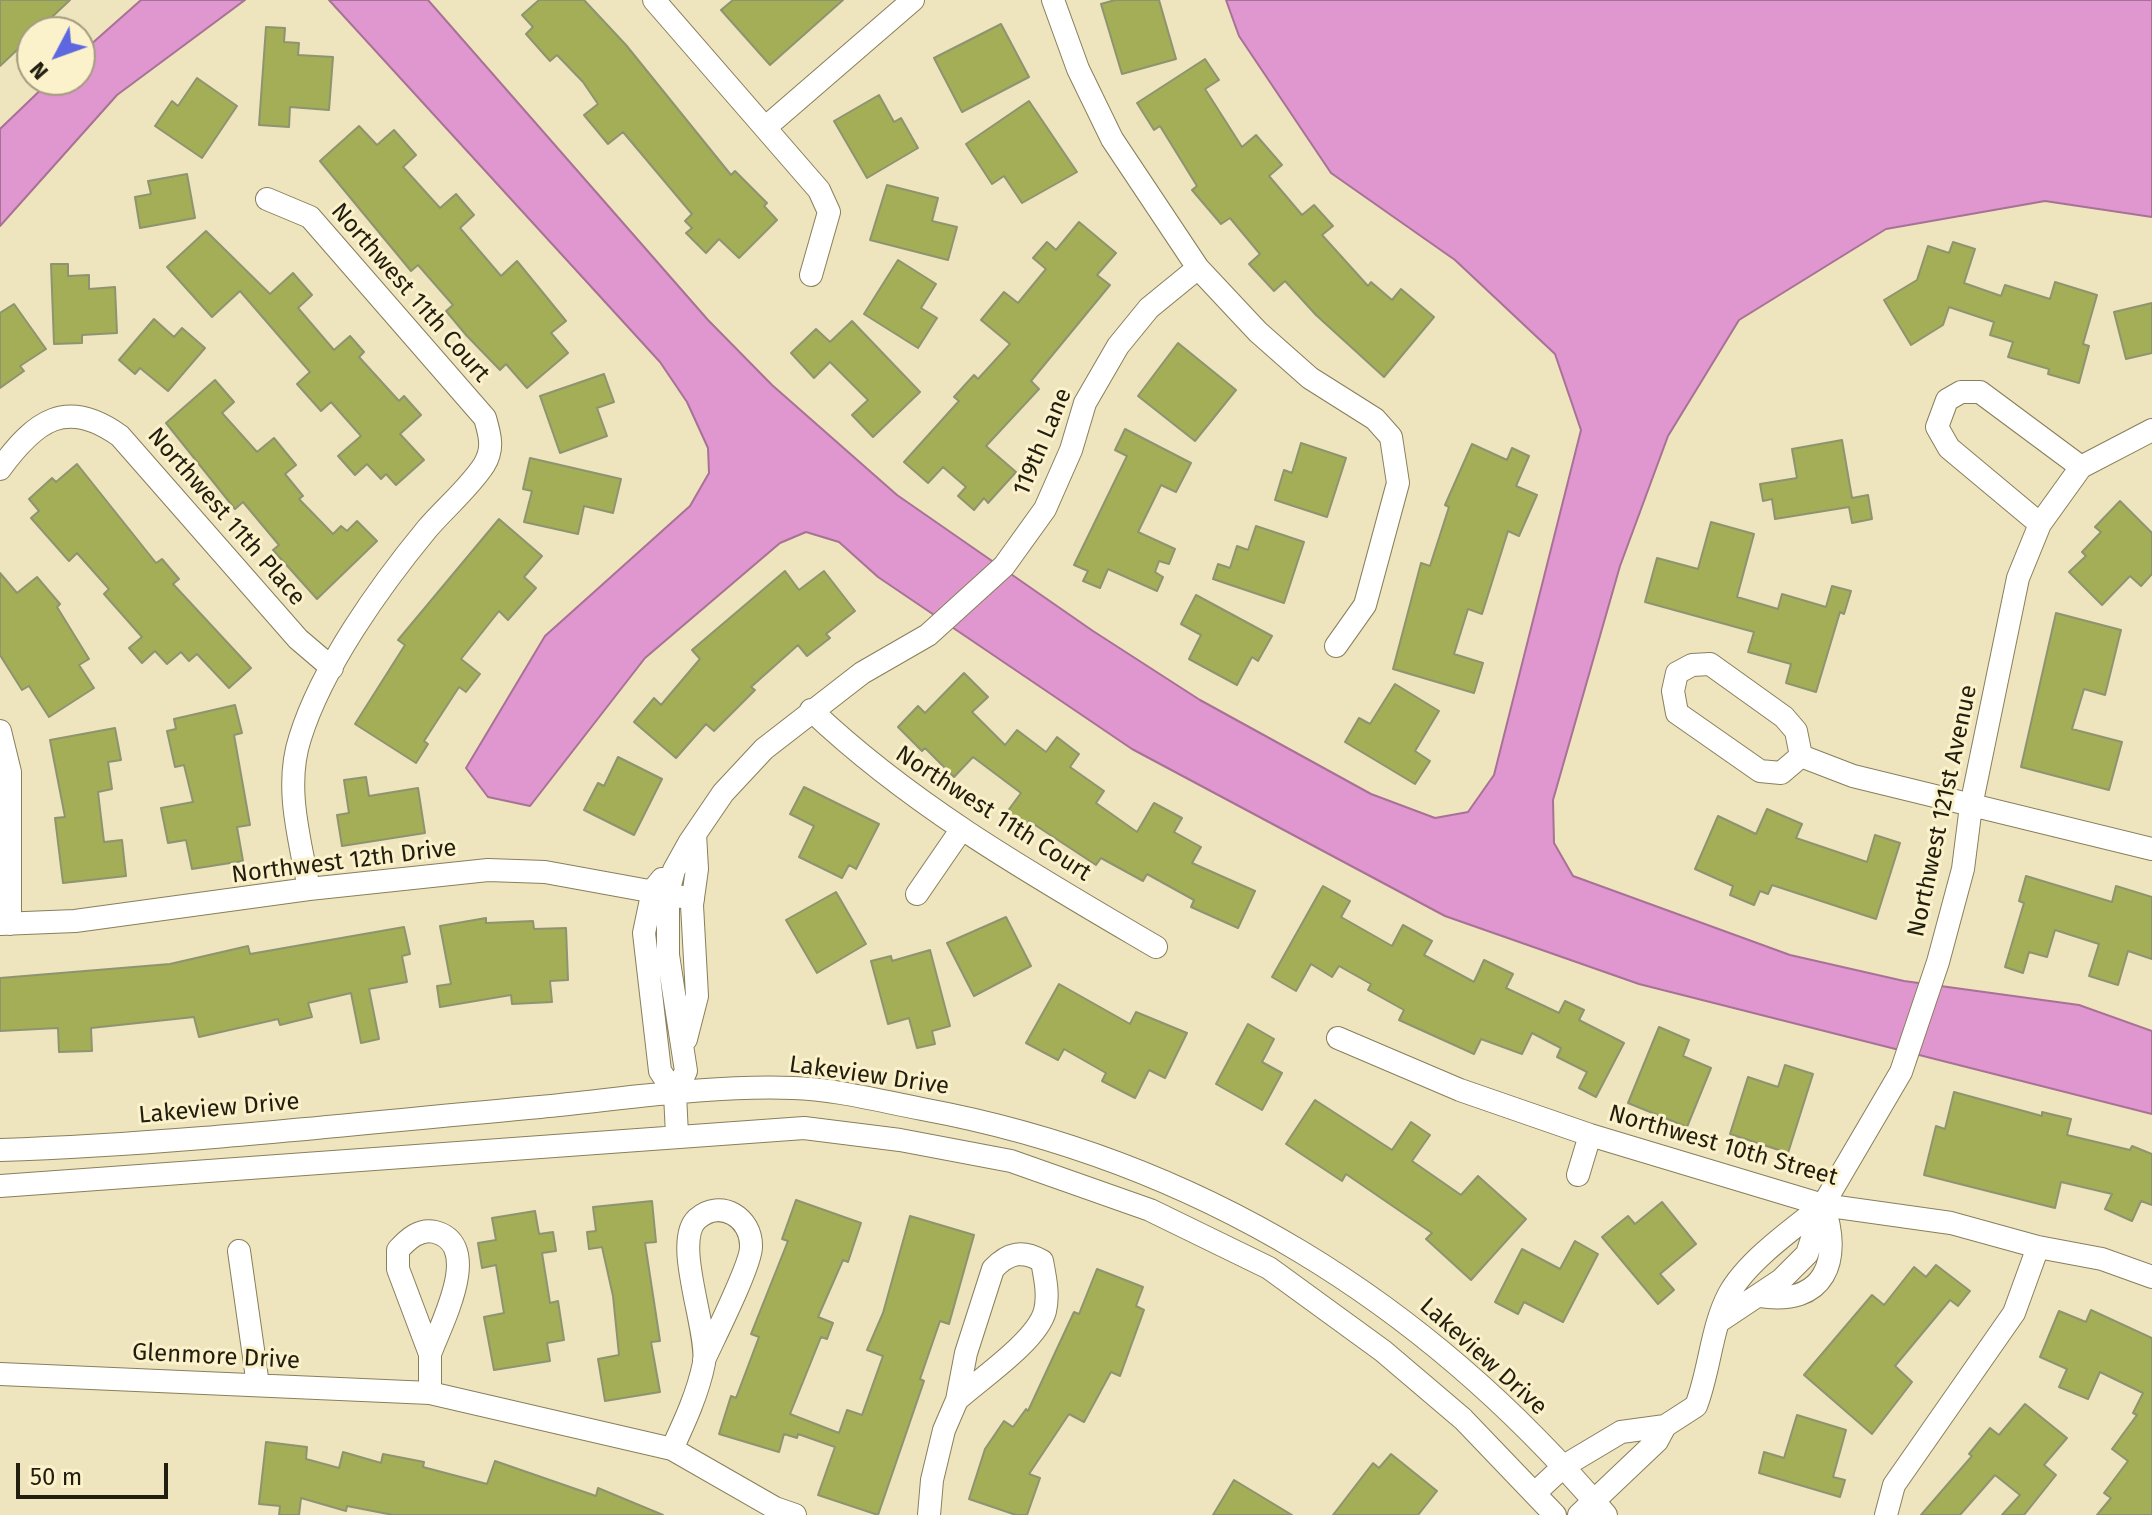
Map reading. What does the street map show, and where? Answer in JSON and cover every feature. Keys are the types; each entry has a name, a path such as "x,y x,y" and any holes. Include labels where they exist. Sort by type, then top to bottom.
{"street":[{"path":"654,0 819,190 829,212 811,275"},
{"path":"766,127 913,0"},
{"path":"1053,0 1078,69 1112,139 1198,268 1258,332 1310,378 1375,419 1391,437 1398,483 1365,605 1336,646"},
{"name":"Northwest 11th Court","path":"267,199 310,217 485,418 492,443 484,464 403,558 332,668"},
{"name":"119th Lane","path":"660,891 723,793 764,749 862,673 928,635 963,606 1011,556 1045,509 1071,450 1085,403 1118,346 1149,308 1198,268"},
{"path":"2040,524 1949,448 1937,427 1947,400 1961,392 1980,392 2081,467 2152,430"},
{"name":"Northwest 11th Place","path":"0,469 22,440 43,424 73,415 97,420 120,436 298,639 332,668"},
{"name":"Northwest 121st Avenue","path":"1536,1492 1564,1466 1621,1432 1665,1426 1696,1406 1718,1322 1730,1291 1770,1248 1823,1205 1901,1072 1938,962 1963,869 1971,806 2018,578 2040,524 2081,467"},
{"path":"1710,664 1784,717 1796,731 1801,756 1781,773 1760,771 1677,713 1673,691 1677,673 1692,665 1710,664"},
{"path":"309,889 295,813 293,771 300,737 332,668"},
{"name":"Northwest 11th Court","path":"811,710 856,753 961,830 1156,947"},
{"path":"0,731 10,772 5,924"},
{"path":"1801,756 1853,776 2152,849"},
{"path":"917,894 961,830"},
{"path":"684,1051 697,996 693,899 697,869 692,838"},
{"name":"Northwest 12th Drive","path":"5,924 155,912 309,889 488,870 545,872 693,899"},
{"path":"660,891 686,1071 675,1094 677,1135"},
{"path":"660,891 644,933 660,1071 675,1094"},
{"name":"Northwest 10th Street","path":"1338,1038 1460,1090 1590,1135 1823,1205 1951,1223 2038,1247 2102,1259 2152,1277"},
{"name":"Lakeview Drive","path":"0,1150 196,1138 675,1094 794,1088 964,1117 1115,1160 1289,1243 1377,1299 1440,1347 1564,1466 1593,1510"},
{"path":"0,1186 804,1128 900,1140 1011,1161 1150,1210 1269,1268 1383,1351 1463,1419 1555,1515"},
{"path":"1578,1175 1590,1135"},
{"path":"1718,1322 1759,1296 1777,1299 1810,1287 1829,1266 1833,1252 1832,1229 1823,1205"},
{"path":"672,1449 692,1405 704,1360 751,1250 749,1228 738,1216 724,1211 707,1212 694,1222 688,1244 704,1360"},
{"path":"430,1354 398,1269 398,1250 410,1237 428,1230 445,1235 457,1251 460,1272 430,1354 430,1393"},
{"path":"1885,1513 1902,1473 2014,1313 2038,1247"},
{"path":"239,1251 258,1385"},
{"path":"929,1515 932,1480 944,1430 957,1400 966,1353 993,1269 1003,1258 1019,1253 1042,1261 1047,1283 1045,1313 1028,1338 957,1400"},
{"name":"Glenmore Drive","path":"0,1374 430,1393 672,1449 775,1508 795,1515"},
{"name":"Northwest 121st Avenue","path":"1593,1510 1657,1441 1665,1426"}],"shaded area":[{"path":"141,0 245,0 117,95 0,226 0,129 34,96 96,96 96,40"},
{"path":"329,0 428,0 708,320 772,385 897,495 1093,631 1200,700 1371,794 1435,818 1468,812 1494,775 1581,430 1555,354 1455,260 1331,173 1239,36 1226,0 2152,0 2152,217 2045,201 1886,229 1739,320 1668,436 1620,566 1553,800 1554,843 1573,876 1790,955 1904,981 2079,1005 2152,1031 2152,1114 1639,984 1445,916 1132,749 878,577 839,542 806,532 780,543 645,658 530,806 488,797 466,768 545,636 690,506 709,473 708,448 687,402 660,362"}],"building":[{"path":"0,0 70,0 53,16 16,16 16,51 0,66"},
{"path":"539,0 584,0 626,45 731,175 735,171 767,203 764,206 777,220 739,258 719,239 706,253 686,233 692,228 685,221 692,214 623,132 608,144 584,115 598,104 583,82 557,55 550,61 526,34 533,27 522,15"},
{"path":"733,0 843,0 770,65 721,10"},
{"path":"1115,0 1159,0 1176,59 1122,74 1101,4"},
{"path":"1001,24 1029,77 962,112 934,58"},
{"path":"266,27 285,28 284,42 299,43 298,55 333,57 329,110 290,107 289,127 259,125"},
{"path":"1205,59 1219,80 1205,89 1242,147 1256,135 1282,165 1269,176 1302,215 1314,205 1333,226 1322,235 1368,286 1371,282 1392,300 1401,289 1434,317 1384,377 1316,315 1285,281 1274,291 1249,264 1260,254 1230,218 1221,224 1192,190 1197,186 1160,126 1154,130 1137,103"},
{"path":"197,78 237,106 202,158 155,126 172,101 178,106"},
{"path":"879,95 894,122 901,118 918,148 867,178 834,121"},
{"path":"1029,101 1077,172 1022,203 1004,176 992,184 966,144"},
{"path":"359,126 377,145 394,130 416,155 403,167 440,208 456,194 474,215 460,228 501,276 517,261 566,321 551,333 568,353 527,388 506,364 500,370 467,336 446,311 453,305 418,265 411,271 320,161"},
{"path":"187,174 195,218 140,228 135,197 151,194 148,181"},
{"path":"887,185 938,198 932,221 957,227 948,260 870,240"},
{"path":"1079,222 1116,253 1097,275 1110,285 1031,381 1039,389 986,446 1016,472 988,503 984,498 974,510 958,496 966,487 943,467 928,483 904,462 959,401 954,397 974,375 978,379 1010,344 981,320 1004,292 1018,303 1046,269 1033,258 1047,242 1056,250"},
{"path":"206,231 270,294 293,273 312,295 298,308 334,350 350,336 364,352 359,357 399,401 404,396 421,415 400,434 424,460 396,485 386,474 381,479 367,464 355,475 338,456 361,436 331,402 321,411 297,384 310,372 240,291 212,317 167,267"},
{"path":"1953,242 1975,249 1964,283 2001,296 2005,285 2050,299 2055,282 2097,295 2083,344 2089,346 2079,383 2048,374 2049,369 2008,357 2013,342 1990,335 1994,322 1949,307 1943,325 1911,345 1884,300 1917,280 1928,246 1949,253"},
{"path":"898,260 936,284 921,308 937,318 918,348 864,314"},
{"path":"51,264 68,264 68,276 89,275 89,289 115,287 117,333 82,335 82,343 54,344"},
{"path":"2152,303 2152,353 2126,359 2114,312"},
{"path":"14,304 46,349 20,366 24,371 0,388 0,313"},
{"path":"154,319 174,337 182,328 205,348 168,391 140,368 135,374 119,360"},
{"path":"852,321 920,392 873,437 852,415 868,400 830,362 814,378 791,353 816,329 830,342"},
{"path":"1178,343 1236,390 1195,441 1138,396"},
{"path":"604,374 614,402 597,408 607,436 560,453 540,396"},
{"path":"215,380 234,402 222,413 257,452 274,438 296,465 285,474 303,496 299,499 333,534 341,526 347,531 357,521 377,541 317,599 273,550 279,545 243,502 235,509 166,423"},
{"path":"1125,429 1191,463 1176,492 1161,485 1138,532 1175,549 1169,564 1159,561 1155,572 1163,577 1157,591 1108,569 1100,588 1083,581 1088,571 1074,565 1127,456 1115,450"},
{"path":"1842,440 1852,498 1868,495 1872,519 1852,523 1849,507 1775,519 1772,499 1763,501 1760,484 1797,478 1792,449"},
{"path":"1301,443 1346,458 1327,517 1275,500 1284,470 1292,473"},
{"path":"1472,444 1507,460 1512,448 1529,456 1516,486 1537,495 1519,536 1508,531 1482,614 1468,609 1454,654 1483,663 1474,693 1393,669 1421,563 1430,566 1449,507 1445,505"},
{"path":"530,458 621,479 613,513 584,506 578,534 524,522 532,491 523,489"},
{"path":"77,464 156,563 162,559 179,579 173,584 251,668 229,688 197,654 189,661 181,652 167,664 155,651 142,663 129,648 142,637 104,594 109,589 77,553 69,561 31,518 39,511 29,499 52,478 56,482"},
{"path":"2120,501 2152,533 2152,574 2141,586 2130,576 2102,605 2069,572 2086,556 2082,552 2101,532 2095,527"},
{"path":"499,519 542,556 524,577 536,588 508,620 499,611 461,659 480,674 466,692 459,687 424,741 428,744 416,763 355,724 405,645 398,640"},
{"path":"1711,522 1754,534 1737,597 1778,609 1782,594 1826,607 1832,586 1851,591 1844,614 1840,612 1816,692 1786,683 1791,664 1748,652 1754,632 1645,602 1657,558 1698,569"},
{"path":"1256,526 1304,542 1284,603 1213,579 1218,564 1230,568 1237,546 1248,550"},
{"path":"785,571 799,590 824,571 855,611 826,634 830,638 807,656 798,645 751,687 755,690 714,731 706,724 676,758 634,722 654,698 661,705 700,659 692,650"},
{"path":"0,573 17,593 37,577 60,604 57,607 89,659 79,665 94,688 49,717 29,686 22,690 0,655"},
{"path":"1196,595 1272,636 1258,661 1252,657 1237,685 1189,659 1201,635 1181,624"},
{"path":"2056,613 2121,630 2105,695 2084,689 2072,729 2122,742 2109,790 2021,767"},
{"path":"964,673 988,697 972,712 1005,745 1017,730 1046,752 1057,737 1079,754 1070,767 1104,791 1096,803 1137,832 1154,803 1182,818 1174,832 1201,847 1192,863 1255,891 1238,928 1191,907 1194,900 1147,874 1143,881 1101,858 1096,865 1029,821 1025,826 1007,812 1021,793 973,757 954,777 925,748 922,751 898,727 918,706 925,713"},
{"path":"1395,684 1439,711 1415,751 1430,761 1415,784 1345,742 1359,718 1370,724"},
{"path":"235,705 242,733 234,735 250,825 237,827 243,861 192,869 186,840 168,843 161,808 193,802 184,765 175,767 167,731 176,729 174,719"},
{"path":"115,728 121,760 108,762 112,789 98,792 104,842 122,840 126,876 63,883 55,818 65,817 50,740"},
{"path":"618,757 662,779 634,835 584,810 598,783 604,786"},
{"path":"366,777 369,796 418,788 425,833 342,846 337,815 349,813 344,780"},
{"path":"804,787 879,824 856,869 849,865 842,878 799,857 814,826 790,814"},
{"path":"1767,809 1802,824 1796,838 1867,862 1875,835 1900,843 1876,919 1772,885 1768,894 1760,891 1754,905 1730,895 1733,886 1695,869 1718,816 1756,834"},
{"path":"2026,876 2112,902 2116,886 2152,897 2152,959 2128,951 2118,985 2089,976 2099,944 2055,930 2047,957 2029,952 2023,973 2005,967 2024,903 2019,901"},
{"path":"1323,886 1350,901 1341,917 1392,946 1403,925 1432,941 1424,955 1474,982 1484,960 1513,974 1506,988 1559,1013 1565,1001 1584,1010 1579,1020 1624,1043 1596,1097 1579,1088 1587,1072 1557,1057 1561,1048 1532,1033 1522,1054 1481,1039 1474,1054 1399,1020 1404,1010 1368,990 1371,984 1339,966 1332,977 1311,964 1296,991 1272,977"},
{"path":"836,892 866,944 817,973 786,920"},
{"path":"1006,917 1031,966 974,996 947,943"},
{"path":"486,918 486,923 533,921 534,929 566,928 568,980 550,981 552,1002 512,1004 511,995 440,1007 437,986 451,984 440,926"},
{"path":"404,927 410,954 402,956 407,982 369,989 379,1039 361,1043 351,993 308,1003 312,1017 280,1025 278,1019 199,1037 194,1017 91,1028 92,1051 59,1052 58,1028 0,1031 0,978 170,964 248,946 250,954"},
{"path":"930,950 950,1026 932,1031 935,1044 917,1048 909,1018 888,1024 871,961 891,956 892,961"},
{"path":"1059,984 1130,1024 1136,1012 1187,1033 1165,1078 1149,1070 1135,1098 1102,1081 1106,1073 1064,1049 1058,1060 1026,1043"},
{"path":"1248,1024 1274,1039 1262,1062 1282,1073 1262,1110 1216,1084"},
{"path":"1659,1027 1689,1040 1683,1056 1711,1068 1687,1127 1628,1103"},
{"path":"1785,1065 1813,1074 1788,1153 1730,1134 1748,1077 1778,1087"},
{"path":"1954,1092 2042,1116 2042,1112 2071,1119 2067,1135 2130,1150 2132,1146 2152,1154 2152,1205 2141,1201 2132,1221 2105,1209 2112,1194 2061,1182 2055,1208 1924,1175 1936,1126 1945,1129"},
{"path":"1315,1100 1392,1150 1411,1122 1430,1135 1412,1161 1461,1195 1478,1176 1526,1219 1471,1280 1426,1239 1432,1233 1346,1174 1342,1181 1286,1144"},
{"path":"796,1200 861,1223 848,1262 843,1260 818,1317 833,1323 827,1339 821,1337 790,1414 839,1433 847,1410 862,1415 883,1356 867,1350 883,1313 910,1216 974,1235 949,1324 940,1321 920,1379 924,1381 878,1515 818,1495 835,1447 798,1434 797,1438 784,1434 779,1452 719,1434 731,1396 736,1398 759,1337 751,1334 788,1241 782,1239"},
{"path":"652,1201 656,1242 645,1243 660,1341 651,1342 660,1392 605,1401 598,1359 619,1355 613,1296 602,1247 589,1249 587,1232 596,1231 593,1207"},
{"path":"1662,1202 1696,1244 1660,1274 1674,1290 1658,1304 1602,1237 1628,1216 1635,1224"},
{"path":"535,1211 539,1234 553,1232 556,1251 542,1253 550,1303 558,1301 564,1340 547,1343 550,1361 494,1370 484,1317 504,1313 496,1265 482,1268 478,1243 496,1240 492,1218"},
{"path":"1575,1241 1598,1254 1563,1322 1524,1302 1518,1314 1495,1302 1522,1249 1560,1269"},
{"path":"1936,1265 1970,1291 1958,1306 1950,1300 1895,1366 1912,1382 1872,1434 1804,1375 1872,1295 1884,1305 1914,1267 1926,1277"},
{"path":"1097,1269 1143,1287 1136,1306 1144,1310 1120,1376 1111,1372 1084,1422 1069,1414 1029,1474 1040,1478 1027,1515 1016,1515 969,1499 985,1449 1004,1421 1013,1427 1026,1409 1028,1411 1074,1312 1079,1314"},
{"path":"2091,1310 2152,1338 2152,1515 2097,1515 2111,1498 2104,1493 2128,1461 2112,1449 2137,1415 2133,1413 2143,1393 2100,1372 2088,1399 2059,1387 2067,1369 2040,1357 2059,1311 2086,1322"},
{"path":"2025,1404 2067,1438 2044,1465 2056,1475 2024,1515 2002,1515 2020,1495 1995,1475 1960,1515 1921,1515 1972,1456 1969,1454 1990,1428 1999,1435"},
{"path":"1797,1415 1846,1430 1833,1477 1845,1480 1840,1497 1759,1473 1764,1452 1784,1458"},
{"path":"266,1442 307,1447 306,1459 339,1468 343,1452 381,1463 383,1454 424,1462 423,1467 487,1484 495,1461 596,1496 598,1488 663,1515 393,1515 347,1506 346,1511 301,1498 299,1515 279,1515 280,1506 259,1504"},
{"path":"1391,1454 1437,1491 1418,1515 1333,1515 1373,1463 1379,1468"},
{"path":"1234,1480 1292,1515 1213,1515"}]}
